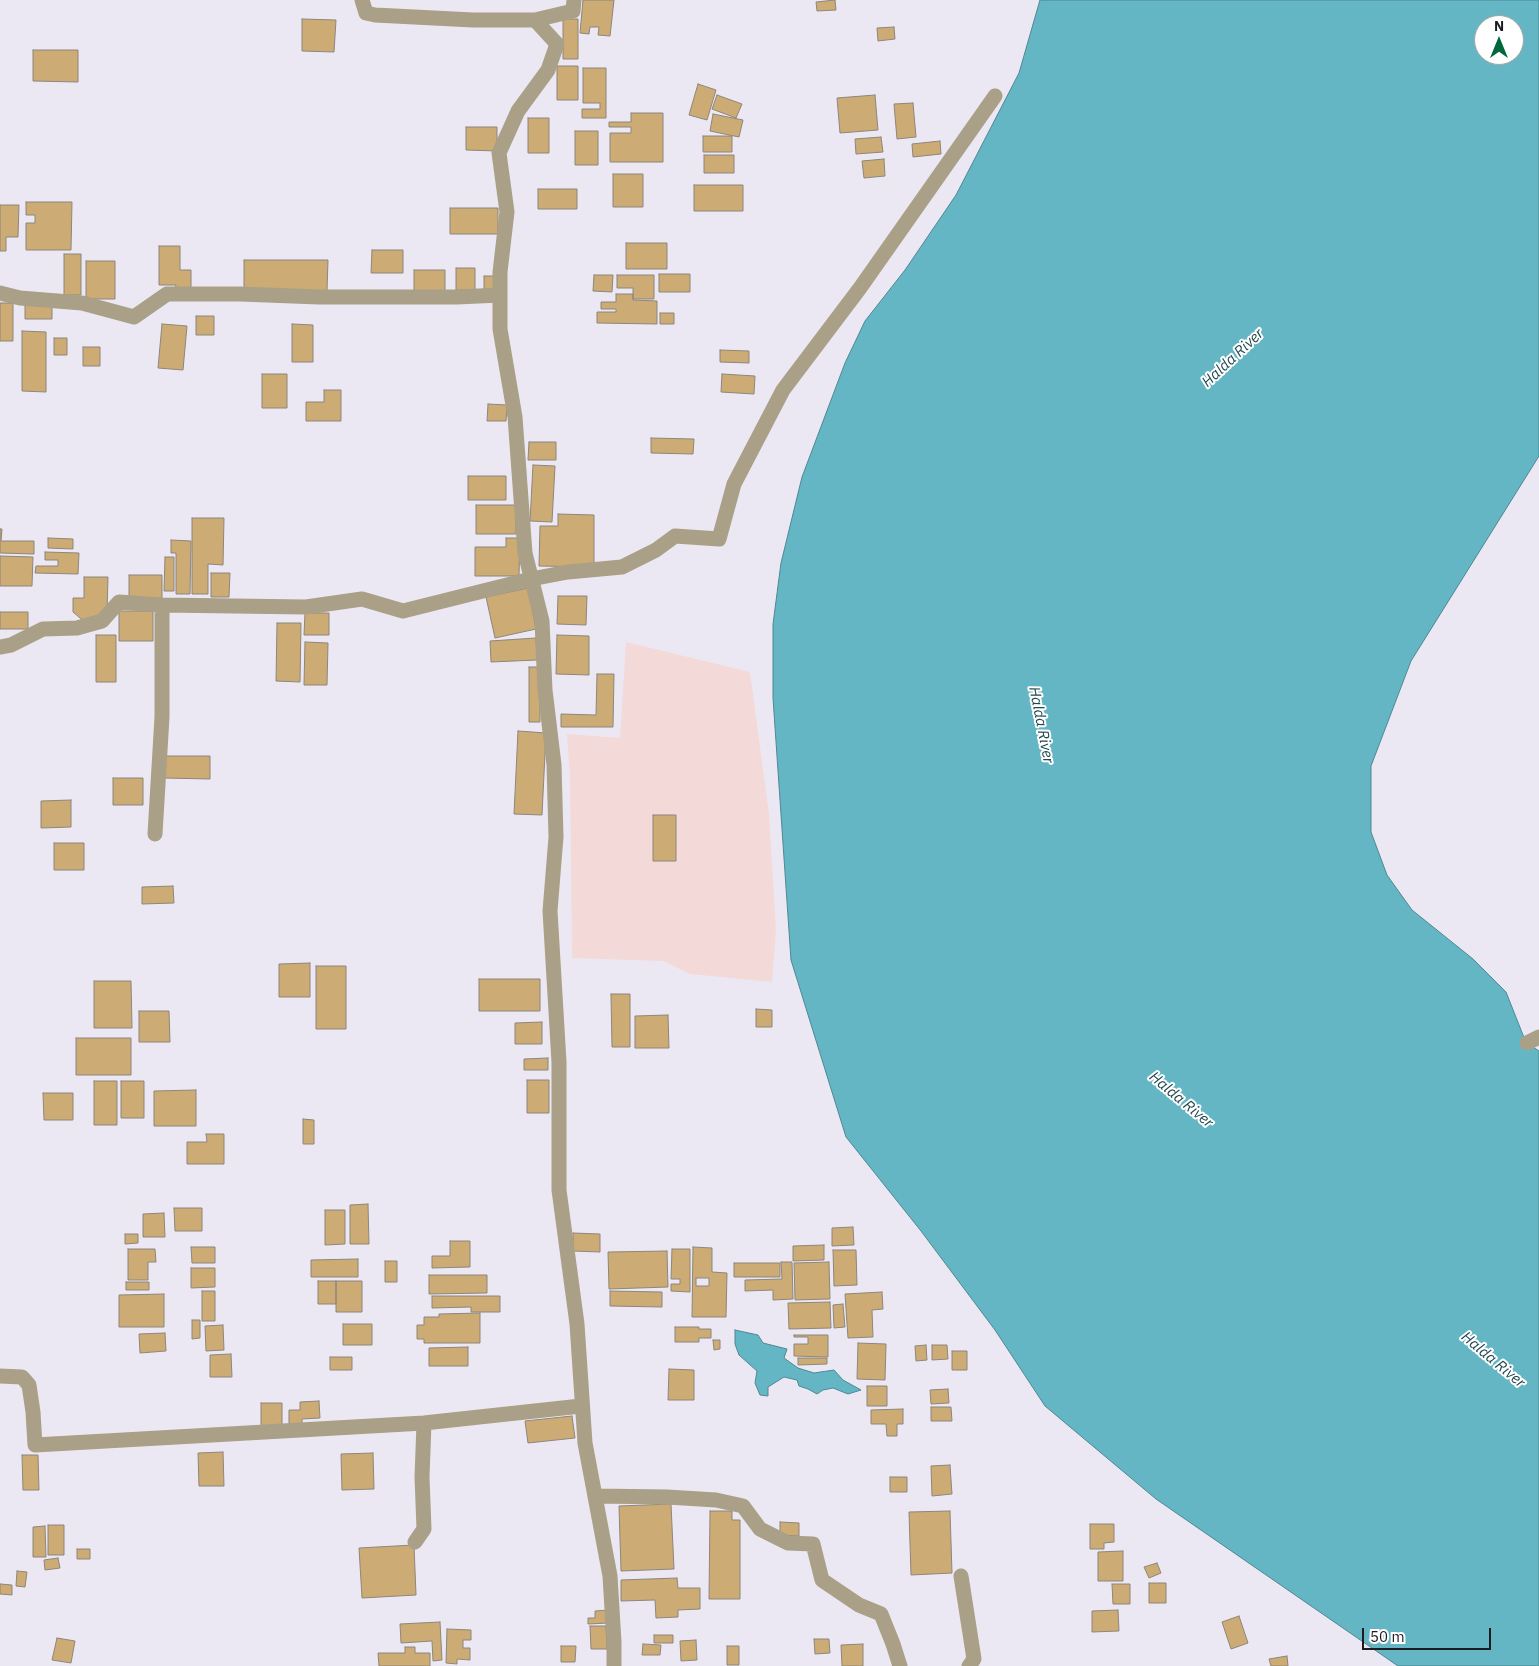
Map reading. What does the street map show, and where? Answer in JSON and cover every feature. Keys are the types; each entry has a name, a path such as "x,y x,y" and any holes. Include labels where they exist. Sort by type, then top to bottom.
{"street":[{"path":"362,0 366,12 375,15 473,20 534,20 573,11 574,0"},
{"path":"534,20 557,44 548,70 518,111 499,153 507,212 500,272 500,329 514,417 525,553 542,621 545,690 554,765 556,837 550,911 559,1062 559,1190 577,1324 581,1406 585,1443 610,1576 614,1666"},
{"path":"0,648 11,645 43,629 77,628 102,620 119,602 162,605 306,606 362,599 403,611 531,579 568,572 622,567 656,550 675,536 719,539 734,484 783,390 860,288 995,96"},
{"path":"0,293 20,298 82,302 134,316 167,294 319,297 457,297 500,295"},
{"path":"155,834 162,717 162,605"},
{"path":"0,1376 22,1377 29,1385 35,1445 424,1423 581,1406"},
{"path":"415,1542 424,1529 422,1477 424,1423"},
{"path":"596,1496 716,1500 743,1506 760,1529 788,1543 813,1544 822,1580 859,1605 881,1614 900,1666"},
{"path":"961,1576 974,1659 969,1666"}],"shaded area":[{"path":"626,642 750,672 769,814 776,930 772,982 690,974 663,961 572,958 570,778 567,734 620,738"}],"water":[{"name":"Halda River","path":"1040,0 1539,0 1539,456 1411,661 1371,766 1371,832 1387,875 1412,910 1473,959 1506,992 1527,1043 1539,1051 1539,1666 1398,1666 1156,1499 1045,1406 995,1330 921,1231 846,1137 791,960 773,698 773,624 781,563 802,477 845,363 865,321 905,270 956,195 1019,73"},
{"path":"735,1330 758,1335 763,1343 787,1349 784,1358 798,1368 814,1373 834,1370 843,1380 861,1390 848,1394 833,1388 823,1390 817,1394 799,1386 797,1380 784,1377 768,1387 768,1396 760,1395 755,1383 757,1371 739,1355 735,1344"}],"building":[{"path":"583,0 614,0 610,36 598,35 599,27 590,27 589,34 580,33"},
{"path":"835,0 836,10 817,11 816,2"},
{"path":"302,19 336,20 334,52 302,51"},
{"path":"563,19 578,19 578,59 563,59"},
{"path":"894,27 895,39 878,41 877,28"},
{"path":"33,50 78,50 78,82 33,81"},
{"path":"557,66 578,66 578,100 557,100"},
{"path":"583,68 606,68 606,118 582,118 582,109 600,109 600,103 583,103"},
{"path":"698,84 716,90 707,120 689,115"},
{"path":"717,95 742,104 736,118 712,109"},
{"path":"875,95 878,130 840,133 837,98"},
{"path":"913,103 916,137 897,139 894,104"},
{"path":"631,113 663,113 663,162 610,162 610,133 631,133 631,127 609,127 609,122 631,122"},
{"path":"713,114 743,120 739,137 710,131"},
{"path":"528,118 549,118 549,153 528,153"},
{"path":"466,127 497,127 497,151 466,150"},
{"path":"575,131 598,131 598,165 575,165"},
{"path":"703,136 732,136 732,152 703,152"},
{"path":"881,137 883,152 856,154 855,139"},
{"path":"940,141 941,154 913,157 912,144"},
{"path":"704,155 734,155 734,173 704,173"},
{"path":"884,159 885,176 864,178 862,161"},
{"path":"613,174 643,174 643,207 613,207"},
{"path":"694,185 743,185 743,211 694,211"},
{"path":"538,189 577,189 577,209 538,209"},
{"path":"26,202 72,202 71,250 26,250 26,223 35,223 35,215 26,215"},
{"path":"0,205 19,205 18,237 6,237 6,251 0,251"},
{"path":"450,208 498,208 498,234 450,234"},
{"path":"626,243 667,243 667,269 626,269"},
{"path":"159,246 180,246 180,270 191,270 191,290 175,290 176,285 159,285"},
{"path":"372,250 403,250 403,273 371,273"},
{"path":"64,254 81,254 81,295 64,295"},
{"path":"244,260 328,260 327,291 244,290"},
{"path":"86,261 115,261 115,299 86,299"},
{"path":"456,268 475,268 475,290 456,290"},
{"path":"414,270 445,270 445,293 414,293"},
{"path":"659,274 690,274 690,292 659,292"},
{"path":"594,275 613,275 612,292 593,291"},
{"path":"617,275 654,275 654,299 633,299 633,288 617,288"},
{"path":"484,276 496,276 496,292 484,292"},
{"path":"616,294 633,294 633,300 657,301 657,324 597,323 597,312 616,312 616,309 601,309 601,302 616,302"},
{"path":"0,303 13,303 13,341 0,341"},
{"path":"25,305 52,305 52,319 25,319"},
{"path":"660,313 674,313 674,324 660,324"},
{"path":"196,316 214,316 214,335 196,335"},
{"path":"162,324 187,326 183,370 158,368"},
{"path":"292,324 313,325 313,362 292,362"},
{"path":"22,331 46,332 46,392 22,391"},
{"path":"54,338 67,338 67,355 54,355"},
{"path":"83,347 100,347 100,366 83,366"},
{"path":"720,350 749,351 749,363 720,362"},
{"path":"262,374 287,374 287,408 262,408"},
{"path":"722,374 755,376 754,394 721,392"},
{"path":"324,390 341,390 341,421 306,421 306,402 324,402"},
{"path":"488,404 507,405 506,421 487,421"},
{"path":"651,438 694,439 693,454 651,453"},
{"path":"529,442 556,442 556,460 528,460"},
{"path":"533,465 555,466 552,522 530,521"},
{"path":"468,476 506,476 506,500 468,500"},
{"path":"476,505 516,505 516,534 476,534"},
{"path":"558,514 594,515 594,567 539,566 540,526 558,526"},
{"path":"192,518 224,518 223,565 208,564 208,594 192,594"},
{"path":"0,529 2,529 1,541 34,541 34,554 0,553"},
{"path":"48,538 73,539 73,549 48,548"},
{"path":"506,538 520,538 519,576 475,576 475,547 506,547"},
{"path":"171,540 191,541 190,594 176,594 176,553 171,553"},
{"path":"45,552 79,553 78,574 35,573 36,566 58,566 58,560 45,560"},
{"path":"0,556 33,557 32,586 0,586"},
{"path":"165,557 174,557 174,591 164,591"},
{"path":"211,573 230,573 229,597 211,597"},
{"path":"129,575 162,575 162,600 129,600"},
{"path":"84,577 108,577 107,613 86,623 73,612 73,598 84,598"},
{"path":"528,588 536,629 495,638 486,597"},
{"path":"558,596 587,596 586,625 557,624"},
{"path":"119,611 153,611 153,641 119,641"},
{"path":"0,612 28,612 28,629 0,629"},
{"path":"305,613 329,613 329,635 304,635"},
{"path":"277,623 301,623 300,682 276,681"},
{"path":"96,635 116,635 116,682 96,682"},
{"path":"557,635 589,636 589,675 556,674"},
{"path":"536,638 537,660 491,662 490,641"},
{"path":"305,642 328,643 327,685 304,685"},
{"path":"529,667 540,667 540,722 529,722"},
{"path":"597,674 614,674 613,727 561,727 561,714 596,715"},
{"path":"518,731 546,733 542,815 514,814"},
{"path":"165,756 210,756 210,779 164,778"},
{"path":"113,778 143,778 143,805 113,805"},
{"path":"71,800 71,827 41,828 41,801"},
{"path":"653,815 676,815 676,861 653,861"},
{"path":"54,843 84,843 84,870 54,870"},
{"path":"173,886 174,903 142,904 142,887"},
{"path":"310,963 310,997 279,997 279,964"},
{"path":"316,966 346,966 346,1029 316,1029"},
{"path":"479,979 540,979 540,1011 479,1011"},
{"path":"94,981 131,981 132,1028 94,1028"},
{"path":"611,994 630,994 630,1047 612,1047"},
{"path":"756,1009 772,1010 772,1027 756,1027"},
{"path":"139,1011 169,1011 170,1042 139,1042"},
{"path":"668,1015 669,1048 635,1048 635,1016"},
{"path":"542,1022 542,1044 515,1044 515,1023"},
{"path":"76,1038 131,1038 131,1075 76,1075"},
{"path":"548,1058 548,1070 524,1070 524,1059"},
{"path":"527,1080 549,1080 549,1113 527,1113"},
{"path":"94,1081 117,1081 117,1125 94,1125"},
{"path":"121,1081 144,1081 144,1118 121,1118"},
{"path":"196,1090 196,1126 154,1126 154,1091"},
{"path":"43,1093 73,1093 73,1120 44,1120"},
{"path":"303,1119 314,1120 314,1144 303,1144"},
{"path":"206,1134 224,1134 224,1164 187,1164 187,1142 207,1142"},
{"path":"368,1204 369,1244 350,1244 350,1205"},
{"path":"174,1208 202,1208 202,1231 175,1231"},
{"path":"325,1210 345,1210 345,1244 325,1245"},
{"path":"164,1213 165,1237 143,1237 143,1214"},
{"path":"853,1227 854,1245 832,1246 832,1228"},
{"path":"573,1233 600,1234 600,1252 573,1251"},
{"path":"125,1234 138,1234 138,1243 125,1244"},
{"path":"450,1241 470,1241 470,1267 432,1268 432,1256 450,1256"},
{"path":"824,1245 824,1260 793,1261 793,1246"},
{"path":"191,1247 215,1247 215,1263 192,1263"},
{"path":"693,1247 712,1248 712,1272 727,1273 726,1317 692,1317","holes":["696,1278 709,1278 709,1286 696,1286"]},
{"path":"128,1249 155,1249 156,1262 148,1262 148,1280 128,1280"},
{"path":"672,1249 690,1249 690,1292 671,1291 671,1284 680,1284 680,1279 671,1279"},
{"path":"833,1250 856,1250 857,1285 834,1286"},
{"path":"667,1251 668,1287 609,1289 608,1252"},
{"path":"358,1259 358,1277 311,1277 311,1260"},
{"path":"385,1261 397,1261 397,1282 385,1282"},
{"path":"781,1262 792,1262 793,1299 773,1300 773,1290 745,1291 745,1280 782,1279"},
{"path":"829,1262 830,1299 795,1300 794,1263"},
{"path":"734,1263 780,1263 780,1277 734,1277"},
{"path":"191,1268 215,1268 215,1287 191,1288"},
{"path":"429,1275 487,1275 487,1293 429,1294"},
{"path":"318,1281 336,1281 336,1304 318,1304"},
{"path":"336,1281 362,1281 362,1312 336,1312"},
{"path":"126,1282 149,1282 149,1290 126,1290"},
{"path":"202,1291 215,1291 215,1321 202,1321"},
{"path":"610,1291 662,1292 662,1307 610,1306"},
{"path":"882,1292 883,1309 872,1310 873,1337 848,1338 845,1294"},
{"path":"164,1294 164,1327 119,1327 119,1295"},
{"path":"432,1296 500,1296 500,1312 471,1312 471,1307 432,1308"},
{"path":"830,1302 831,1328 789,1329 788,1303"},
{"path":"843,1304 845,1327 834,1328 833,1305"},
{"path":"480,1313 480,1343 424,1343 424,1339 417,1339 417,1325 424,1325 424,1317 439,1317 439,1314"},
{"path":"192,1320 200,1320 200,1338 192,1339"},
{"path":"343,1324 372,1324 372,1345 343,1345"},
{"path":"223,1325 224,1350 206,1351 205,1326"},
{"path":"675,1327 711,1329 711,1338 699,1338 699,1342 675,1342"},
{"path":"165,1333 166,1351 140,1353 139,1334"},
{"path":"794,1335 828,1335 828,1357 794,1356 794,1344 808,1344 808,1337 794,1337"},
{"path":"713,1340 720,1340 720,1349 714,1350"},
{"path":"858,1343 886,1344 885,1380 857,1379"},
{"path":"926,1345 927,1360 916,1361 915,1346"},
{"path":"932,1345 947,1345 948,1359 932,1360"},
{"path":"468,1347 468,1366 429,1366 429,1348"},
{"path":"952,1351 967,1351 967,1370 952,1370"},
{"path":"231,1354 232,1377 210,1377 210,1355"},
{"path":"330,1357 352,1357 352,1370 330,1370"},
{"path":"798,1358 827,1358 827,1364 798,1365"},
{"path":"669,1369 694,1370 694,1400 668,1400"},
{"path":"867,1386 887,1386 887,1406 867,1406"},
{"path":"948,1389 949,1403 931,1404 930,1390"},
{"path":"319,1401 320,1418 302,1419 302,1425 289,1425 289,1410 300,1410 300,1402"},
{"path":"261,1403 282,1403 282,1426 261,1427"},
{"path":"931,1407 951,1407 952,1421 931,1421"},
{"path":"903,1409 903,1424 897,1424 897,1436 887,1436 886,1424 871,1424 871,1410"},
{"path":"572,1416 575,1438 528,1443 525,1421"},
{"path":"223,1452 224,1486 199,1486 198,1453"},
{"path":"373,1453 374,1489 342,1490 341,1454"},
{"path":"22,1455 38,1455 39,1490 23,1490"},
{"path":"950,1465 952,1494 932,1496 931,1466"},
{"path":"890,1477 907,1477 907,1492 890,1492"},
{"path":"671,1504 674,1569 621,1571 619,1506"},
{"path":"710,1511 732,1511 732,1520 740,1520 740,1599 709,1599"},
{"path":"950,1511 952,1573 911,1575 909,1512"},
{"path":"780,1522 799,1523 799,1536 780,1535"},
{"path":"1090,1524 1114,1524 1114,1542 1104,1543 1104,1549 1090,1549"},
{"path":"48,1525 64,1525 64,1555 48,1555"},
{"path":"45,1526 46,1557 33,1557 33,1527"},
{"path":"414,1545 416,1595 362,1598 359,1548"},
{"path":"77,1549 90,1549 90,1559 77,1559"},
{"path":"1123,1551 1123,1581 1098,1581 1098,1552"},
{"path":"58,1558 60,1568 45,1570 44,1560"},
{"path":"1157,1563 1161,1573 1149,1578 1144,1567"},
{"path":"17,1571 27,1572 25,1587 16,1586"},
{"path":"677,1578 678,1588 700,1588 700,1609 678,1610 678,1617 656,1618 655,1600 621,1601 621,1580"},
{"path":"1149,1583 1166,1583 1166,1603 1149,1603"},
{"path":"0,1584 12,1585 12,1595 0,1594"},
{"path":"1112,1584 1130,1584 1130,1604 1113,1604"},
{"path":"609,1610 609,1623 588,1624 588,1618 595,1618 595,1611"},
{"path":"1118,1610 1119,1631 1092,1632 1092,1611"},
{"path":"1239,1616 1248,1643 1231,1649 1222,1622"},
{"path":"440,1622 442,1660 433,1661 432,1641 401,1643 400,1624"},
{"path":"590,1626 606,1626 607,1649 591,1649"},
{"path":"447,1629 471,1630 471,1640 463,1640 463,1648 470,1648 470,1660 457,1659 457,1664 446,1663"},
{"path":"654,1635 673,1635 673,1643 654,1643"},
{"path":"57,1638 75,1641 71,1663 52,1660"},
{"path":"814,1639 829,1639 830,1653 815,1654"},
{"path":"696,1640 697,1660 681,1661 680,1641"},
{"path":"643,1644 661,1645 660,1655 642,1655"},
{"path":"863,1644 863,1666 842,1666 841,1645"},
{"path":"561,1646 576,1646 575,1662 561,1662"},
{"path":"727,1646 739,1646 739,1665 727,1665"},
{"path":"405,1647 415,1647 415,1653 430,1653 430,1666 379,1666 378,1653 405,1653"},
{"path":"1287,1656 1288,1666 1271,1666 1269,1659"}]}
